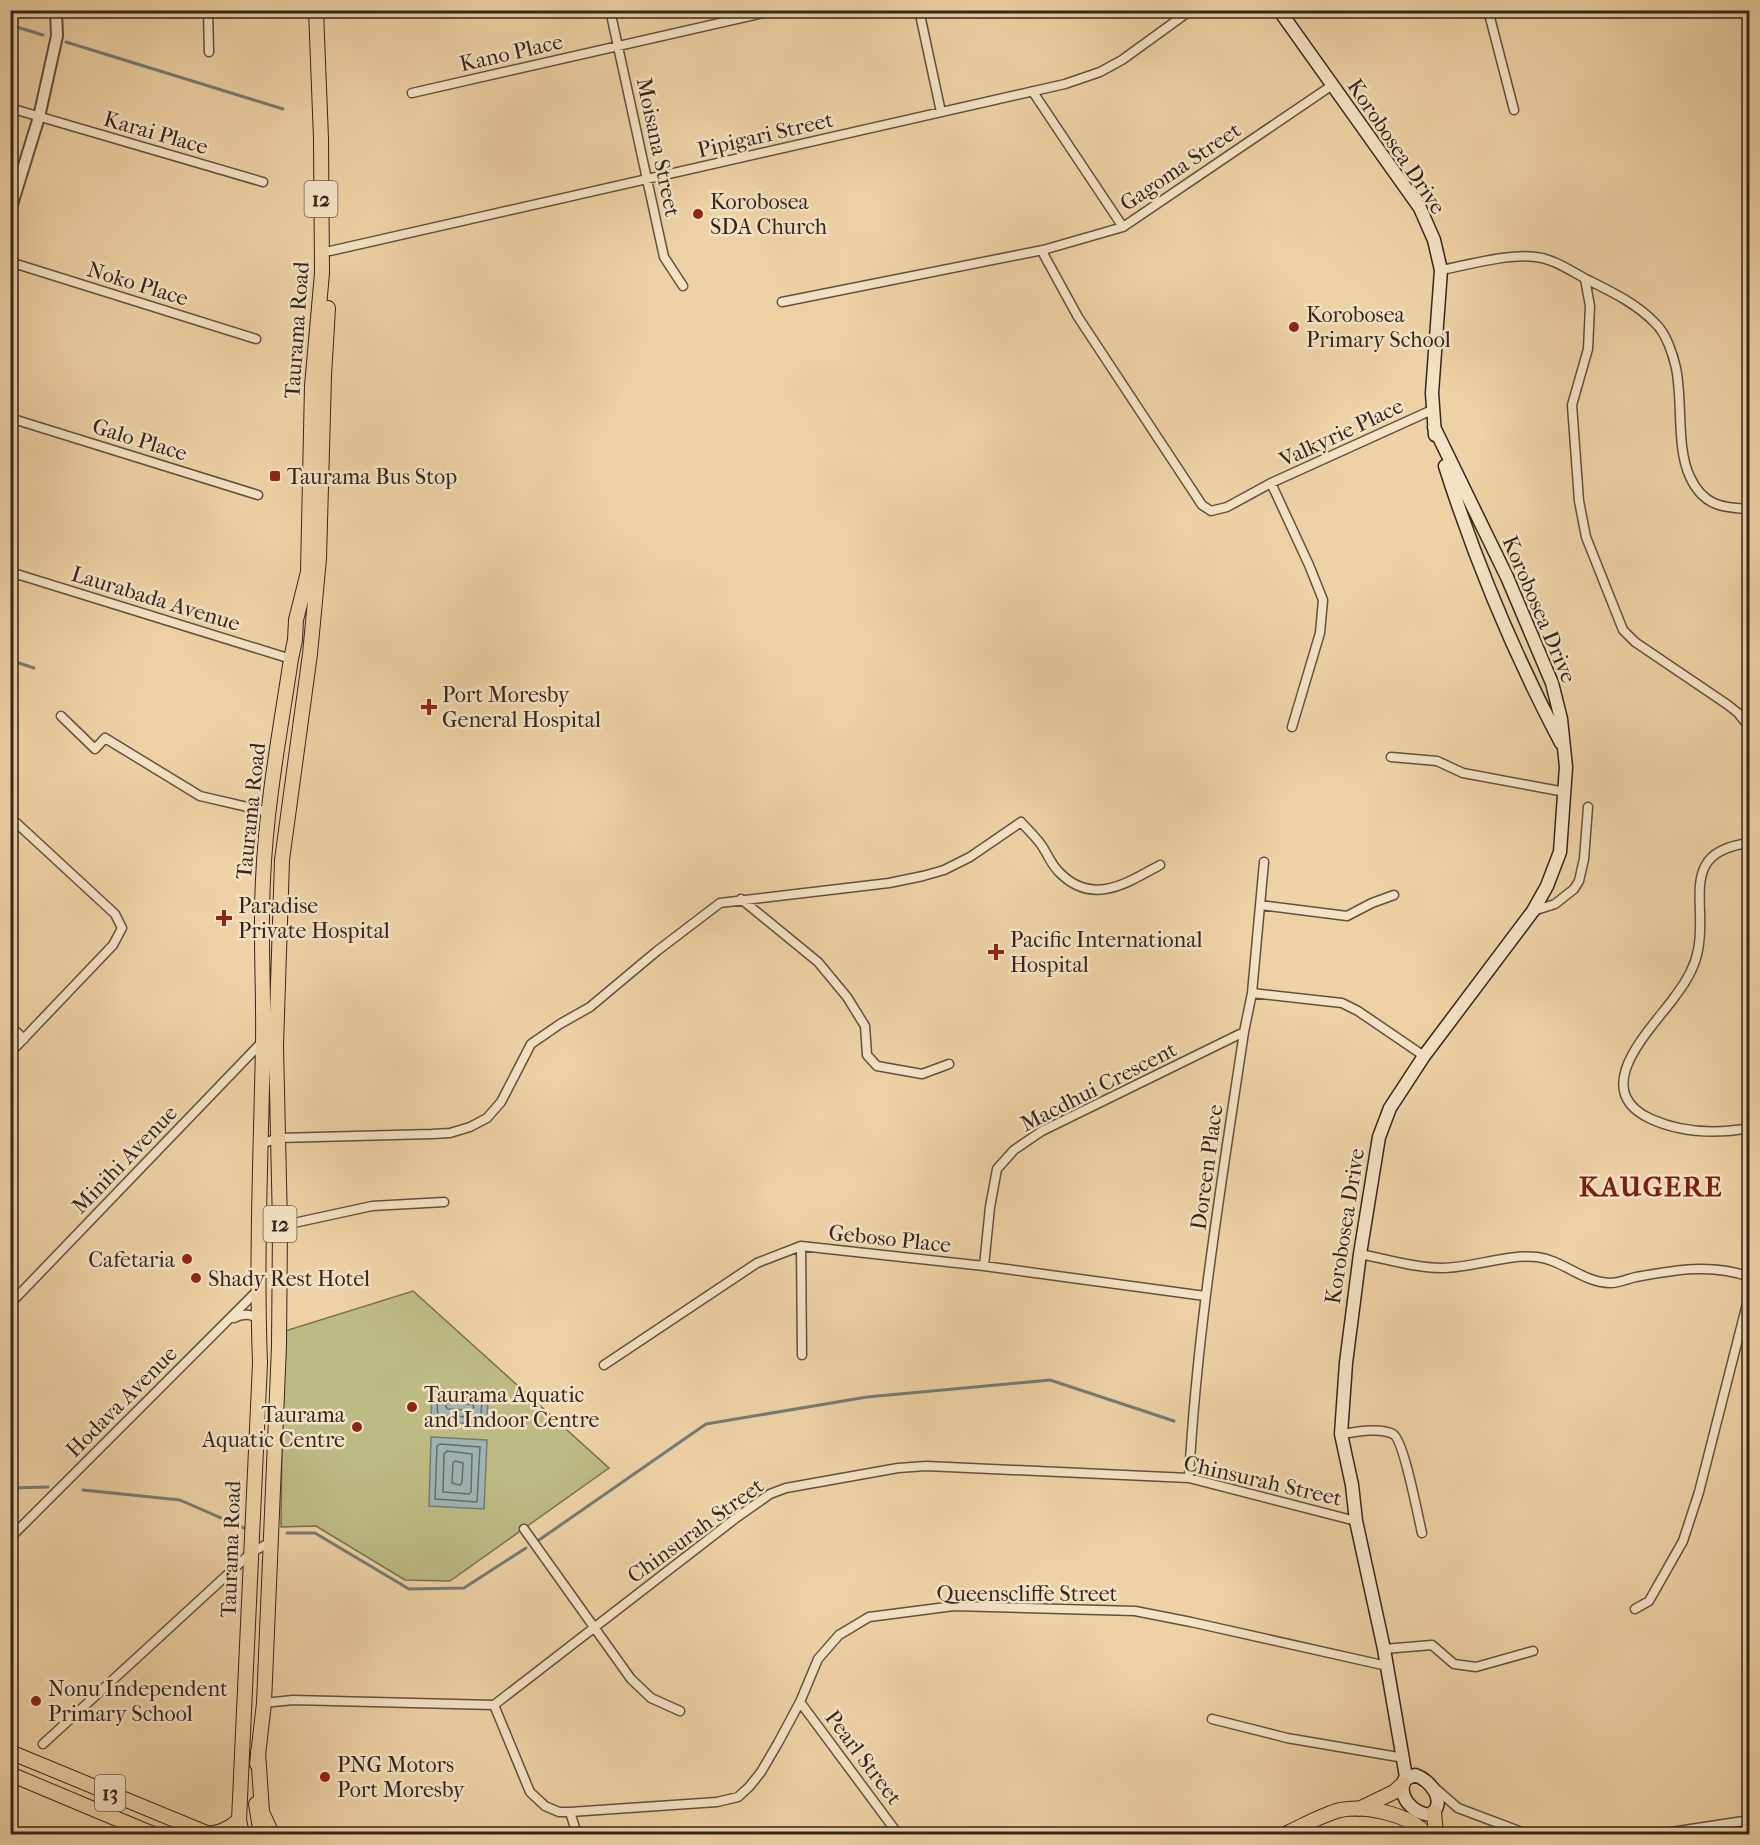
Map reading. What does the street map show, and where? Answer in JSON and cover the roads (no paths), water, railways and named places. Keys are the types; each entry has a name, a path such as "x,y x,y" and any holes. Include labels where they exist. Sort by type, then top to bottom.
{"main road":[{"name":"Taurama Road","path":"242,1834 239,1820 260,1363 258,1286 264,1040 262,880 269,812 296,620 308,572 312,386 322,273 321,140 316,10"},
{"name":"Taurama Road","path":"261,1834 256,1805 258,1752 264,1703 279,1346 280,1226 276,1046 282,860 310,654 319,559 330,251 324,10"},
{"name":"Korobosea Drive","path":"1279,10 1420,208 1434,240 1441,270 1432,393 1434,427 1447,475 1490,586 1533,688 1563,747"},
{"name":"Korobosea Drive","path":"1405,1781 1404,1759 1384,1649 1356,1521 1352,1485 1341,1434 1346,1363 1360,1254 1383,1122 1424,1056 1533,911 1547,886 1560,852 1566,767 1558,702 1540,655 1507,578 1434,427"},
{"path":"258,1286 279,1283"},
{"name":"13","path":"10,1752 209,1834"},
{"path":"258,1752 262,1812 272,1834"},
{"path":"1404,1759 1432,1786 1437,1797 1436,1834"},
{"name":"13","path":"10,1774 153,1834"},
{"path":"1359,1809 1394,1792 1415,1775 1422,1777"},
{"path":"1405,1781 1403,1795 1415,1810 1419,1814 1430,1815 1435,1811"},
{"path":"1285,1834 1325,1815 1342,1810 1359,1809 1394,1814 1405,1818 1426,1834"},
{"path":"209,1834 224,1831 239,1820"}],"street":[{"path":"10,211 39,117 57,36 56,10"},
{"path":"208,10 209,52"},
{"name":"Moisana Street","path":"610,10 664,257 683,286"},
{"name":"Kano Place","path":"412,93 777,10"},
{"path":"919,10 941,112"},
{"name":"Pipigari Street","path":"330,251 1033,92 1100,72 1122,60 1191,10"},
{"path":"1488,10 1514,110"},
{"name":"Gagoma Street","path":"1033,92 1123,227 1331,86"},
{"name":"Karai Place","path":"10,108 263,182"},
{"path":"782,302 1043,250 1123,227"},
{"path":"1043,250 1052,272 1078,317 1185,483 1202,505 1211,511 1227,507 1271,483"},
{"path":"1441,270 1521,256 1538,257 1612,291 1657,324 1675,366 1684,456 1690,477 1700,492 1718,506 1749,509"},
{"name":"Noko Place","path":"10,262 256,339"},
{"path":"1585,279 1590,306 1588,349 1572,405 1581,516 1590,547 1623,630 1635,642 1728,705 1745,720 1749,728"},
{"name":"Valkyrie Place","path":"1292,727 1320,633 1323,600 1271,483 1432,410"},
{"name":"Galo Place","path":"10,418 258,495"},
{"name":"Laurabada Avenue","path":"10,572 291,659"},
{"path":"61,716 95,749 105,738 200,796 269,812"},
{"path":"1391,757 1437,760 1463,773 1565,792"},
{"path":"1533,911 1555,904 1574,889 1579,881 1584,859 1588,807"},
{"path":"10,817 114,914 122,928 113,945 10,1053"},
{"path":"261,1144 278,1138 432,1134 470,1127 487,1118 501,1102 531,1044 590,1007 657,951 720,903 889,883 923,876 944,870 970,857 1021,822 1041,844 1059,872 1079,888 1105,889 1124,884 1160,865"},
{"path":"1749,843 1718,851 1706,864 1698,897 1700,932 1698,950 1692,969 1678,993 1630,1057 1623,1074 1622,1084 1629,1101 1635,1108 1658,1122 1687,1130 1714,1132 1749,1128"},
{"name":"Doreen Place","path":"1189,1478 1204,1296 1252,993 1264,862"},
{"path":"1260,905 1347,916 1372,903 1395,895"},
{"path":"741,899 818,962 847,997 865,1026 867,1055 878,1066 921,1074 949,1064"},
{"path":"1252,993 1342,1003 1358,1011 1424,1056"},
{"path":"10,1026 24,1039"},
{"name":"Macdhui Crescent","path":"984,1266 997,1169 1014,1150 1042,1131 1244,1032"},
{"name":"Minihi Avenue","path":"10,1304 264,1040"},
{"path":"280,1226 372,1206 444,1202"},
{"path":"801,1246 802,1355"},
{"name":"Geboso Place","path":"604,1365 757,1263 801,1246 984,1266 1204,1296"},
{"path":"1360,1254 1442,1268 1515,1257 1536,1257 1554,1260 1592,1280 1611,1283 1687,1270 1714,1268 1749,1277"},
{"name":"Hodava Avenue","path":"10,1538 227,1322 258,1286"},
{"path":"1635,1609 1649,1601 1683,1541 1699,1492 1749,1292"},
{"path":"227,1322 239,1315 246,1315 256,1318 259,1322"},
{"path":"1341,1434 1368,1430 1391,1433 1396,1437 1406,1465 1422,1533"},
{"name":"Chinsurah Street","path":"494,1704 742,1513 770,1494 786,1488 898,1468 926,1466 1189,1478 1356,1521"},
{"path":"524,1529 631,1679 651,1698 680,1712"},
{"path":"43,1744 252,1552 271,1542"},
{"name":"Queenscliffe Street","path":"494,1704 530,1792 545,1806 559,1812 570,1812 717,1802 738,1797 761,1772 800,1702 818,1659 839,1635 869,1617 954,1606 1135,1611 1387,1666"},
{"path":"1384,1649 1432,1645 1454,1664 1476,1667 1533,1651"},
{"path":"264,1703 293,1700 494,1704"},
{"name":"Pearl Street","path":"800,1702 898,1834"},
{"path":"1212,1719 1287,1738 1404,1759"},
{"path":"1432,1786 1458,1808"},
{"path":"1435,1811 1449,1807 1458,1808 1527,1834"},
{"path":"570,1812 577,1834"},
{"path":"1658,1834 1749,1820"}],"water":[{"path":"432,1389 488,1391 487,1424 431,1422"},
{"path":"431,1437 487,1440 484,1509 429,1506"}],"waterway":[{"path":"10,25 43,35"},
{"path":"66,42 283,109"},
{"path":"10,660 34,668"},
{"path":"539,1540 706,1424 867,1397 1050,1380 1174,1421"},
{"path":"10,1488 48,1487"},
{"path":"83,1490 180,1500 244,1528"},
{"path":"287,1533 315,1533 409,1589 464,1588 526,1548"}],"place":[{"name":"Korobosea SDA Church","path":"698,214"},
{"name":"Korobosea Primary School","path":"1294,327"},
{"name":"Taurama Bus Stop","path":"275,476"},
{"name":"Port Moresby General Hospital","path":"429,707"},
{"name":"Paradise Private Hospital","path":"224,918"},
{"name":"Pacific International Hospital","path":"996,952"},
{"name":"Cafetaria","path":"187,1259"},
{"name":"Shady Rest Hotel","path":"196,1278"},
{"name":"Taurama Aquatic and Indoor Centre","path":"412,1407"},
{"name":"Taurama Aquatic Centre","path":"357,1427"},
{"name":"Nonu Independent Primary School","path":"36,1701"},
{"name":"PNG Motors Port Moresby","path":"325,1777"}],"district":[{"name":"KAUGERE","path":"1651,1186"}]}
